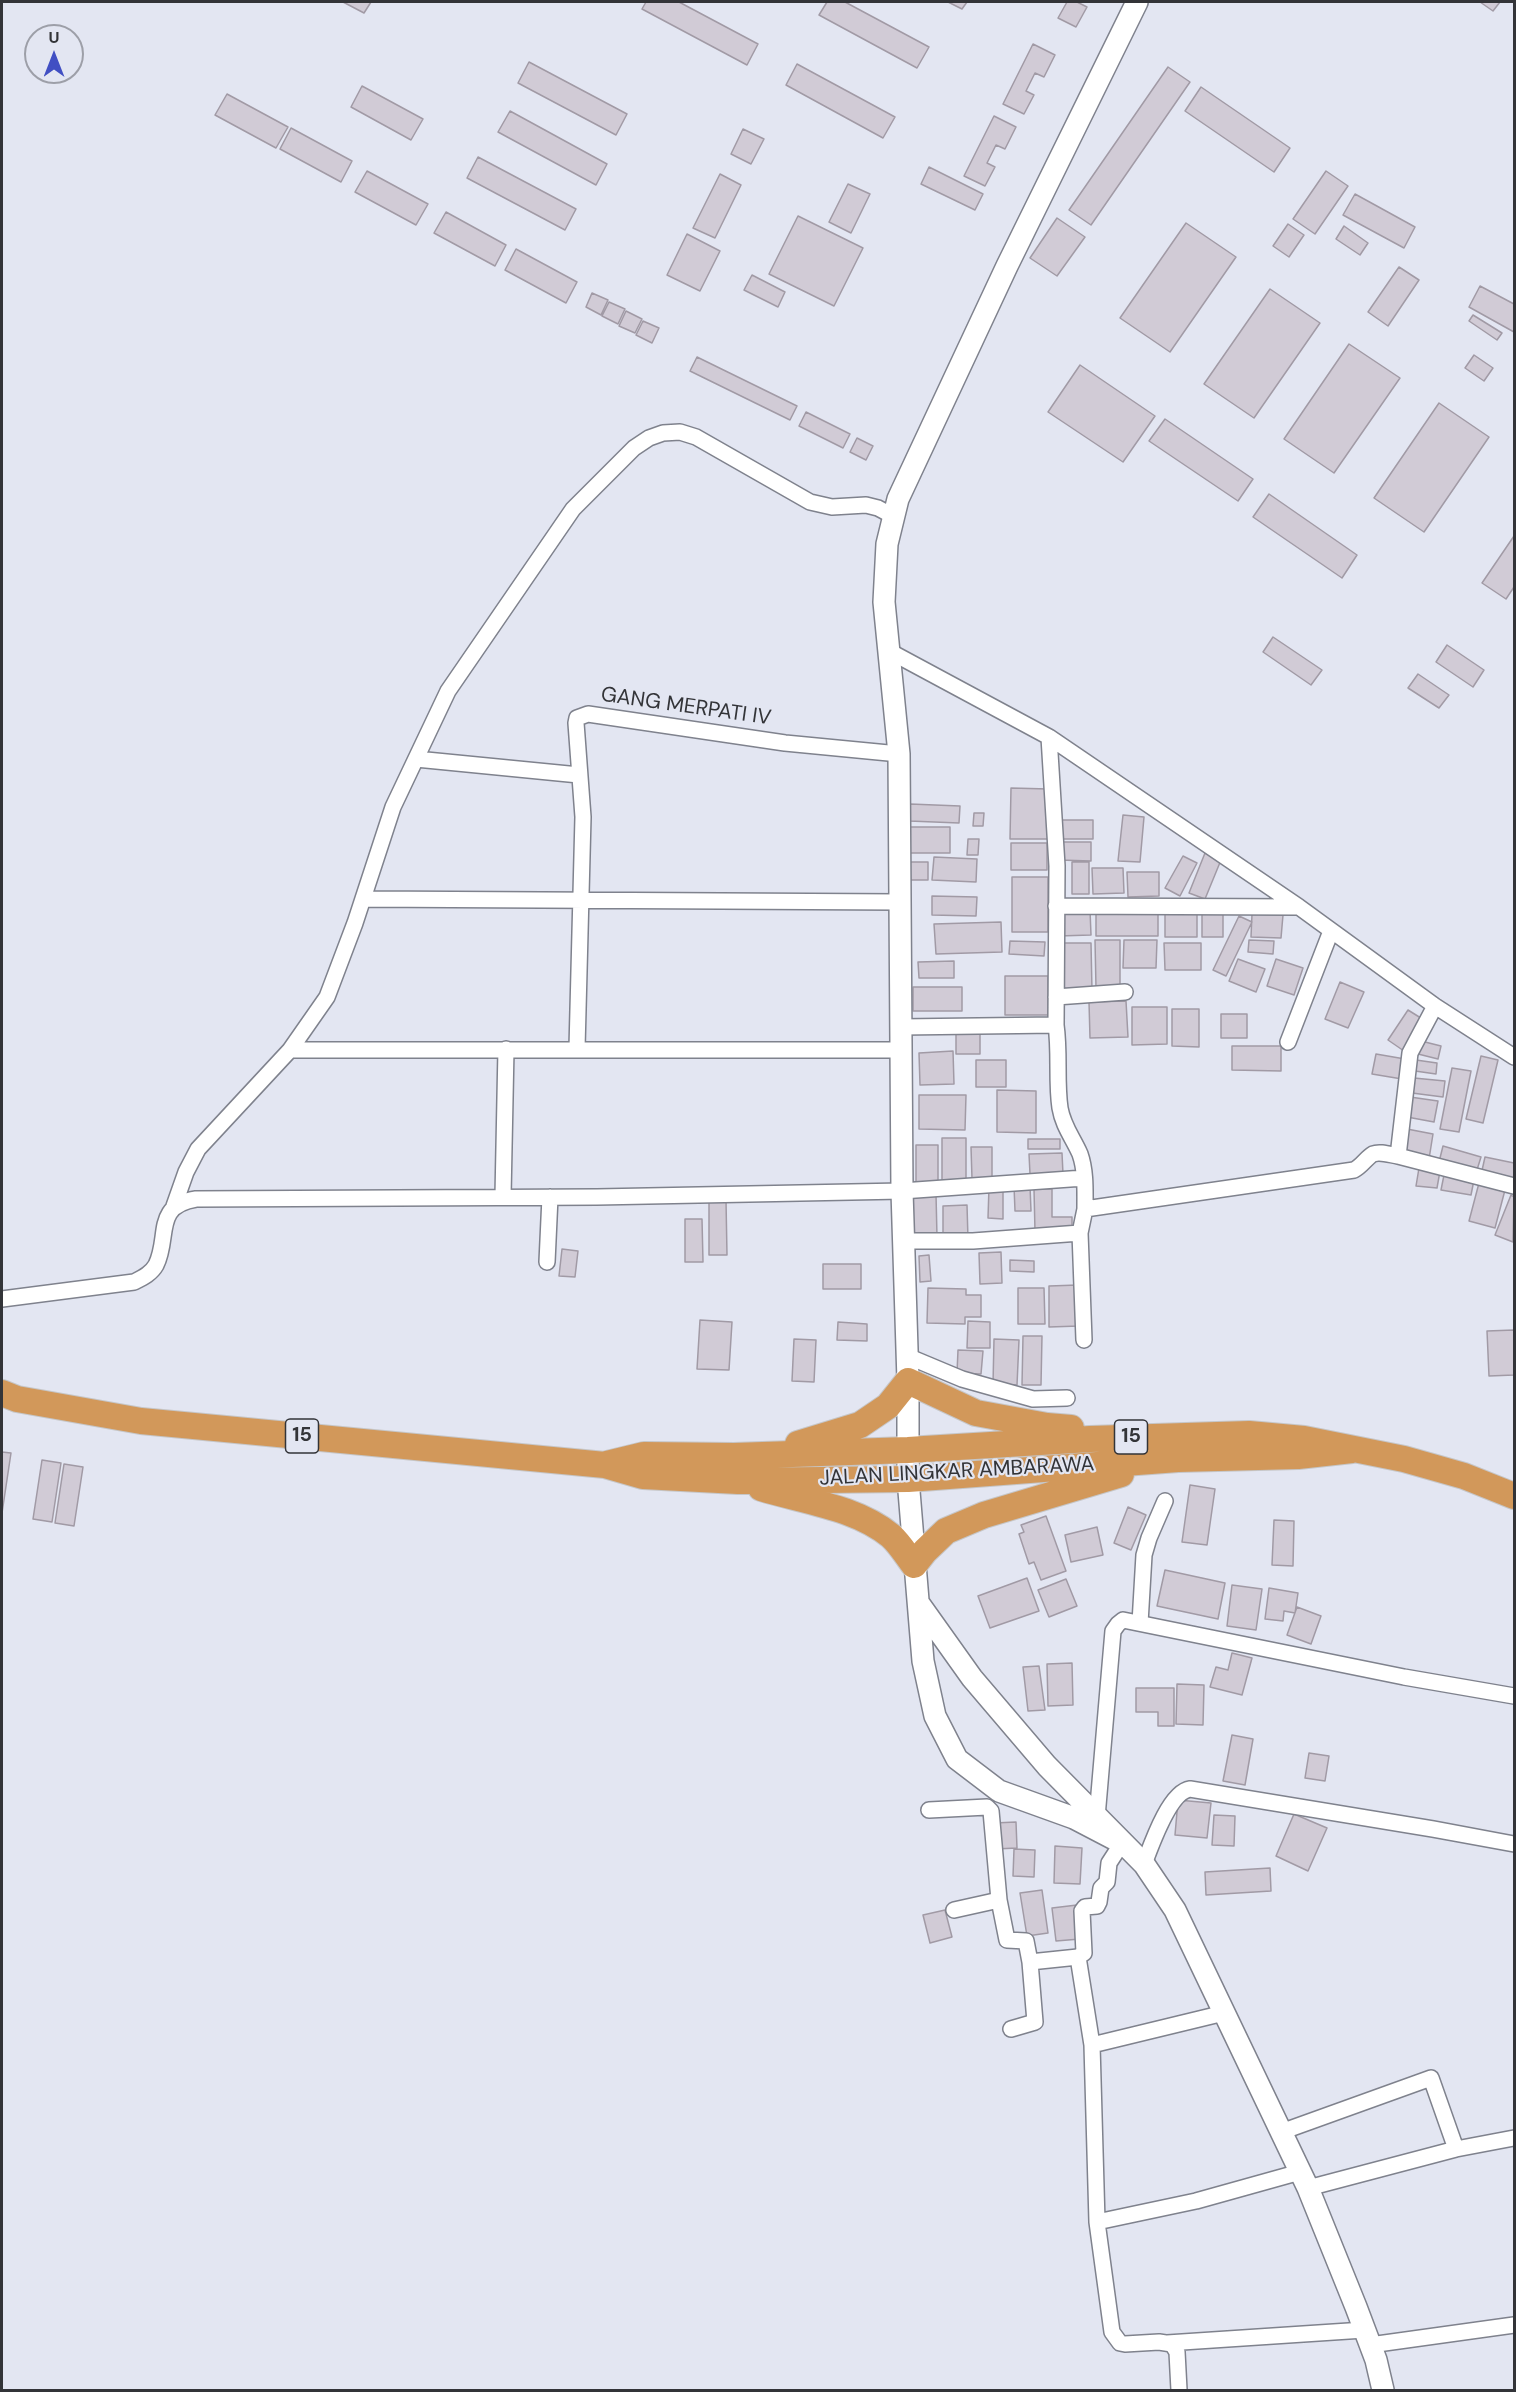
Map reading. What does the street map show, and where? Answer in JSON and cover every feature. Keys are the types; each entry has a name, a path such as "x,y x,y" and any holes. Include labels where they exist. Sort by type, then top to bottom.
{"highway":[{"path":"736,1469 860,1425 888,1406 907,1368 976,1413 1179,1447"},
{"name":"JALAN LINGKAR AMBARAWA","path":"7,1399 141,1421 605,1465 643,1476 736,1469 908,1449 1179,1447 1298,1456 1352,1449 1404,1459 1454,1473 1515,1496"},
{"path":"736,1469 869,1522 891,1537 914,1565 946,1531 984,1515 1076,1486 1179,1447"},
{"name":"JALAN LINGKAR AMBARAWA","path":"736,1469 908,1479 1179,1447"}],"main road":[{"path":"1121,1843 1074,1818 999,1791 957,1759 935,1716 923,1661 908,1479 902,1191 899,754 884,602 887,544 898,499 933,422 1137,2"},
{"path":"920,1604 972,1678 1047,1766 1144,1864 1175,1910 1304,2180 1367,2338 1383,2391"}],"street":[{"path":"2,1299 134,1282 147,1275 156,1264 168,1215 198,1149 290,1050 327,997 363,899 393,807 448,691 573,509 634,448 649,438 663,433 680,432 696,437 810,502 832,507 866,505 893,516"},
{"path":"889,651 1049,737 1299,907 1435,1006 1515,1057"},
{"name":"GANG MERPATI IV","path":"577,1048 583,817 577,718 588,714 775,741 899,754"},
{"path":"1049,737 1057,866 1058,1093 1063,1124 1079,1152 1084,1178 1085,1209 1080,1233 1084,1340"},
{"path":"416,759 579,775"},
{"path":"363,899 900,902"},
{"path":"1056,906 1299,907"},
{"path":"1288,1042 1331,931"},
{"path":"1056,997 1125,993"},
{"path":"1398,1156 1410,1053 1435,1006"},
{"path":"901,1027 1056,1025"},
{"path":"290,1050 577,1048 901,1050"},
{"path":"503,1196 506,1049"},
{"path":"1085,1209 1354,1170 1362,1166 1372,1155 1398,1156 1515,1186"},
{"path":"174,1206 196,1199 550,1197 902,1191 1084,1178"},
{"path":"547,1262 550,1197"},
{"path":"903,1241 1003,1239 1080,1233"},
{"path":"907,1368 962,1379 1033,1399 1067,1398"},
{"path":"1140,1623 1144,1555 1165,1501"},
{"path":"1098,1817 1113,1631 1123,1620 1404,1677 1515,1696"},
{"path":"1144,1864 1171,1804 1178,1794 1190,1789 1433,1828 1515,1844"},
{"path":"928,1810 987,1807 991,1811 999,1900 1007,1940 1026,1941 1030,1962 1035,2022 1011,2030"},
{"path":"1030,1962 1078,1957 1084,1953 1082,1911 1085,1908 1097,1906 1101,1888 1107,1882 1109,1863 1121,1843"},
{"path":"954,1910 999,1900"},
{"path":"1078,1957 1092,2045 1097,2222 1112,2331 1120,2343 1367,2338 1515,2325"},
{"path":"1092,2045 1224,2013"},
{"path":"1281,2132 1431,2078 1456,2149"},
{"path":"1097,2222 1196,2200 1515,2138"},
{"path":"1167,2343 1172,2344 1177,2352 1179,2391"}],"building":[{"path":"343,2 371,2 364,13"},
{"path":"646,2 679,2 758,44 747,65 642,9"},
{"path":"827,2 845,2 929,47 917,68 819,15"},
{"path":"948,2 967,2 962,9"},
{"path":"1067,2 1077,2 1087,7 1076,27 1058,18"},
{"path":"1480,2 1500,2 1493,11"},
{"path":"1033,44 1055,55 1044,77 1035,73 1026,91 1034,95 1024,114 1003,104"},
{"path":"529,62 627,114 616,135 518,83"},
{"path":"797,64 895,117 883,138 786,85"},
{"path":"1168,67 1190,82 1091,225 1069,210"},
{"path":"362,86 423,119 411,140 351,107"},
{"path":"1201,87 1290,148 1274,172 1185,111"},
{"path":"227,94 288,127 276,148 215,115"},
{"path":"510,111 607,164 596,185 498,132"},
{"path":"994,116 1016,127 1005,149 996,145 987,163 995,167 985,186 964,176"},
{"path":"291,128 352,161 341,182 280,149"},
{"path":"743,129 764,139 751,164 731,154"},
{"path":"478,157 576,209 565,230 467,178"},
{"path":"929,167 983,194 975,210 921,184"},
{"path":"367,171 428,204 416,225 355,192"},
{"path":"1326,171 1348,186 1315,234 1293,219"},
{"path":"720,174 741,185 715,238 693,228"},
{"path":"848,184 870,194 851,233 829,222"},
{"path":"1355,194 1415,227 1404,248 1343,215"},
{"path":"446,212 506,245 495,266 434,233"},
{"path":"798,216 863,248 834,306 769,274"},
{"path":"1057,218 1085,237 1057,276 1030,258"},
{"path":"1186,223 1236,257 1170,352 1120,318"},
{"path":"1288,224 1304,235 1289,257 1273,246"},
{"path":"1344,226 1368,243 1360,255 1336,239"},
{"path":"687,234 720,251 700,291 667,275"},
{"path":"516,249 577,282 566,303 505,270"},
{"path":"1399,267 1419,280 1388,326 1368,312"},
{"path":"752,275 785,292 778,307 744,290"},
{"path":"1480,286 1514,304 1514,332 1469,307"},
{"path":"1270,289 1320,323 1254,418 1204,384"},
{"path":"592,293 608,300 601,315 586,307"},
{"path":"609,302 625,309 618,324 602,316"},
{"path":"626,311 642,319 635,333 619,326"},
{"path":"1473,315 1502,333 1497,340 1469,321"},
{"path":"643,321 659,328 652,343 636,335"},
{"path":"1349,344 1400,378 1334,473 1284,439"},
{"path":"1474,355 1493,368 1484,381 1465,368"},
{"path":"697,357 797,406 790,420 690,371"},
{"path":"1080,365 1155,416 1123,462 1048,412"},
{"path":"1439,403 1489,437 1424,532 1374,498"},
{"path":"806,412 850,434 843,448 799,426"},
{"path":"1165,419 1253,479 1238,501 1149,441"},
{"path":"857,438 873,446 866,460 850,452"},
{"path":"1269,494 1357,555 1342,578 1253,517"},
{"path":"1514,536 1514,587 1506,599 1482,583"},
{"path":"1273,637 1322,670 1311,685 1263,652"},
{"path":"1447,645 1484,670 1473,687 1436,662"},
{"path":"1418,674 1449,695 1439,708 1408,688"},
{"path":"1011,788 1049,789 1049,839 1010,839"},
{"path":"910,804 960,806 959,823 909,821"},
{"path":"974,813 984,813 983,826 973,826"},
{"path":"1123,815 1144,817 1140,862 1118,861"},
{"path":"1059,820 1093,820 1093,839 1059,839"},
{"path":"908,827 950,827 950,853 908,853"},
{"path":"968,839 979,839 978,855 967,855"},
{"path":"1059,842 1091,842 1091,861 1059,860"},
{"path":"1011,843 1047,843 1047,870 1011,870"},
{"path":"1205,853 1221,860 1205,899 1189,893"},
{"path":"1183,856 1197,863 1180,896 1165,888"},
{"path":"934,857 977,859 976,882 932,880"},
{"path":"905,862 928,862 928,880 905,880"},
{"path":"1072,862 1089,862 1089,894 1072,894"},
{"path":"1092,868 1123,868 1124,893 1093,894"},
{"path":"1127,872 1159,872 1159,896 1128,897"},
{"path":"1012,877 1048,877 1048,932 1012,932"},
{"path":"932,896 977,897 976,916 932,915"},
{"path":"1090,910 1091,935 1058,936 1058,911"},
{"path":"1096,910 1158,910 1158,936 1096,936"},
{"path":"1165,910 1197,910 1197,937 1165,937"},
{"path":"1202,911 1223,911 1223,937 1202,937"},
{"path":"1252,914 1283,915 1281,938 1251,937"},
{"path":"1239,916 1252,922 1226,976 1213,970"},
{"path":"1001,922 1002,952 936,954 934,924"},
{"path":"1095,940 1120,940 1120,988 1096,988"},
{"path":"1124,940 1157,940 1156,968 1123,968"},
{"path":"1249,940 1274,941 1273,954 1248,952"},
{"path":"1010,941 1045,942 1044,956 1009,954"},
{"path":"1059,943 1091,943 1092,991 1060,991"},
{"path":"1164,943 1201,943 1201,970 1165,970"},
{"path":"1238,959 1265,969 1256,992 1229,981"},
{"path":"1276,959 1303,968 1294,995 1267,986"},
{"path":"954,961 954,978 919,978 918,962"},
{"path":"1005,976 1048,976 1048,1015 1005,1015"},
{"path":"1340,982 1364,992 1348,1028 1325,1019"},
{"path":"913,987 962,987 962,1011 913,1011"},
{"path":"1126,1001 1128,1037 1090,1038 1089,1002"},
{"path":"1132,1007 1167,1007 1167,1044 1132,1045"},
{"path":"1172,1009 1199,1009 1199,1047 1172,1046"},
{"path":"1408,1010 1424,1020 1404,1051 1388,1040"},
{"path":"1221,1014 1247,1014 1247,1038 1221,1038"},
{"path":"956,1030 980,1030 980,1054 956,1054"},
{"path":"1421,1041 1441,1046 1438,1059 1418,1054"},
{"path":"1232,1046 1281,1046 1281,1071 1232,1070"},
{"path":"953,1051 954,1084 920,1085 919,1053"},
{"path":"1376,1054 1405,1059 1402,1079 1372,1074"},
{"path":"1481,1056 1498,1060 1483,1123 1466,1119"},
{"path":"976,1060 1006,1060 1006,1087 976,1087"},
{"path":"1416,1060 1437,1063 1436,1074 1415,1071"},
{"path":"1452,1068 1471,1071 1459,1132 1440,1129"},
{"path":"1414,1078 1445,1081 1443,1097 1412,1093"},
{"path":"997,1090 1036,1091 1036,1133 997,1132"},
{"path":"919,1095 966,1095 965,1130 919,1129"},
{"path":"1410,1097 1438,1101 1434,1122 1407,1117"},
{"path":"1407,1129 1433,1134 1429,1159 1402,1155"},
{"path":"942,1138 966,1138 966,1185 942,1185"},
{"path":"1028,1139 1060,1139 1060,1149 1028,1149"},
{"path":"916,1145 938,1145 938,1183 916,1183"},
{"path":"1443,1146 1481,1157 1476,1173 1439,1162"},
{"path":"971,1147 992,1147 992,1179 972,1179"},
{"path":"1062,1153 1063,1174 1030,1174 1029,1154"},
{"path":"1485,1157 1514,1163 1514,1181 1481,1175"},
{"path":"1419,1168 1440,1171 1437,1188 1416,1186"},
{"path":"1444,1175 1474,1180 1471,1195 1441,1190"},
{"path":"1479,1183 1505,1190 1495,1228 1469,1221"},
{"path":"1014,1186 1030,1186 1031,1211 1015,1211"},
{"path":"989,1187 1003,1188 1003,1219 988,1218"},
{"path":"1034,1189 1052,1189 1052,1217 1072,1217 1072,1232 1035,1232"},
{"path":"936,1194 937,1237 910,1238 909,1195"},
{"path":"1511,1195 1514,1197 1513,1242 1495,1235"},
{"path":"709,1200 726,1200 727,1255 709,1255"},
{"path":"967,1205 968,1239 943,1240 943,1206"},
{"path":"685,1219 702,1219 703,1262 685,1262"},
{"path":"562,1249 578,1251 575,1277 559,1276"},
{"path":"1001,1252 1002,1283 980,1284 979,1253"},
{"path":"929,1255 931,1281 920,1282 919,1256"},
{"path":"1010,1260 1034,1261 1034,1272 1010,1271"},
{"path":"823,1264 861,1264 861,1289 823,1289"},
{"path":"1078,1285 1079,1326 1049,1327 1049,1286"},
{"path":"928,1288 966,1289 966,1295 981,1295 981,1317 965,1317 965,1324 927,1323"},
{"path":"1018,1288 1044,1288 1045,1324 1018,1324"},
{"path":"700,1320 732,1322 729,1370 697,1369"},
{"path":"968,1321 990,1322 990,1348 967,1348"},
{"path":"838,1322 867,1324 867,1341 837,1340"},
{"path":"1514,1330 1514,1375 1489,1376 1487,1331"},
{"path":"1023,1336 1042,1336 1041,1385 1022,1385"},
{"path":"794,1339 816,1340 814,1382 792,1381"},
{"path":"994,1339 1019,1340 1017,1385 993,1384"},
{"path":"958,1350 983,1351 981,1374 957,1373"},
{"path":"2,1452 11,1453 2,1513"},
{"path":"42,1460 61,1463 52,1522 33,1519"},
{"path":"64,1464 83,1467 74,1526 55,1523"},
{"path":"1190,1485 1215,1489 1207,1545 1182,1542"},
{"path":"1128,1507 1146,1515 1131,1550 1114,1543"},
{"path":"1046,1516 1066,1571 1041,1580 1034,1562 1029,1564 1019,1534 1024,1532 1021,1525"},
{"path":"1274,1520 1294,1521 1293,1566 1272,1565"},
{"path":"1097,1527 1103,1555 1071,1562 1065,1535"},
{"path":"1165,1570 1225,1583 1218,1619 1157,1606"},
{"path":"1027,1578 1039,1611 990,1628 978,1596"},
{"path":"1066,1579 1077,1606 1049,1617 1038,1590"},
{"path":"1232,1585 1262,1589 1256,1630 1227,1626"},
{"path":"1269,1588 1298,1593 1295,1613 1284,1611 1283,1621 1265,1619"},
{"path":"1297,1607 1321,1616 1311,1644 1287,1635"},
{"path":"1232,1653 1252,1658 1242,1695 1210,1687 1216,1667 1228,1670"},
{"path":"1072,1663 1073,1705 1048,1706 1047,1664"},
{"path":"1039,1666 1045,1710 1028,1711 1023,1667"},
{"path":"1177,1684 1204,1685 1203,1725 1176,1724"},
{"path":"1136,1688 1174,1688 1174,1726 1158,1726 1158,1712 1136,1712"},
{"path":"1232,1735 1253,1739 1245,1785 1223,1781"},
{"path":"1309,1753 1329,1756 1325,1781 1305,1778"},
{"path":"1178,1800 1211,1803 1207,1838 1175,1835"},
{"path":"1294,1814 1327,1828 1308,1871 1276,1856"},
{"path":"1214,1815 1235,1816 1234,1846 1212,1845"},
{"path":"1016,1822 1017,1848 995,1849 994,1823"},
{"path":"1055,1846 1082,1848 1080,1884 1054,1883"},
{"path":"1014,1849 1035,1850 1034,1877 1013,1876"},
{"path":"1270,1868 1271,1891 1206,1895 1205,1872"},
{"path":"1042,1890 1048,1933 1027,1936 1020,1893"},
{"path":"1077,1905 1080,1939 1056,1941 1052,1908"},
{"path":"945,1910 952,1937 930,1943 923,1915"}]}
